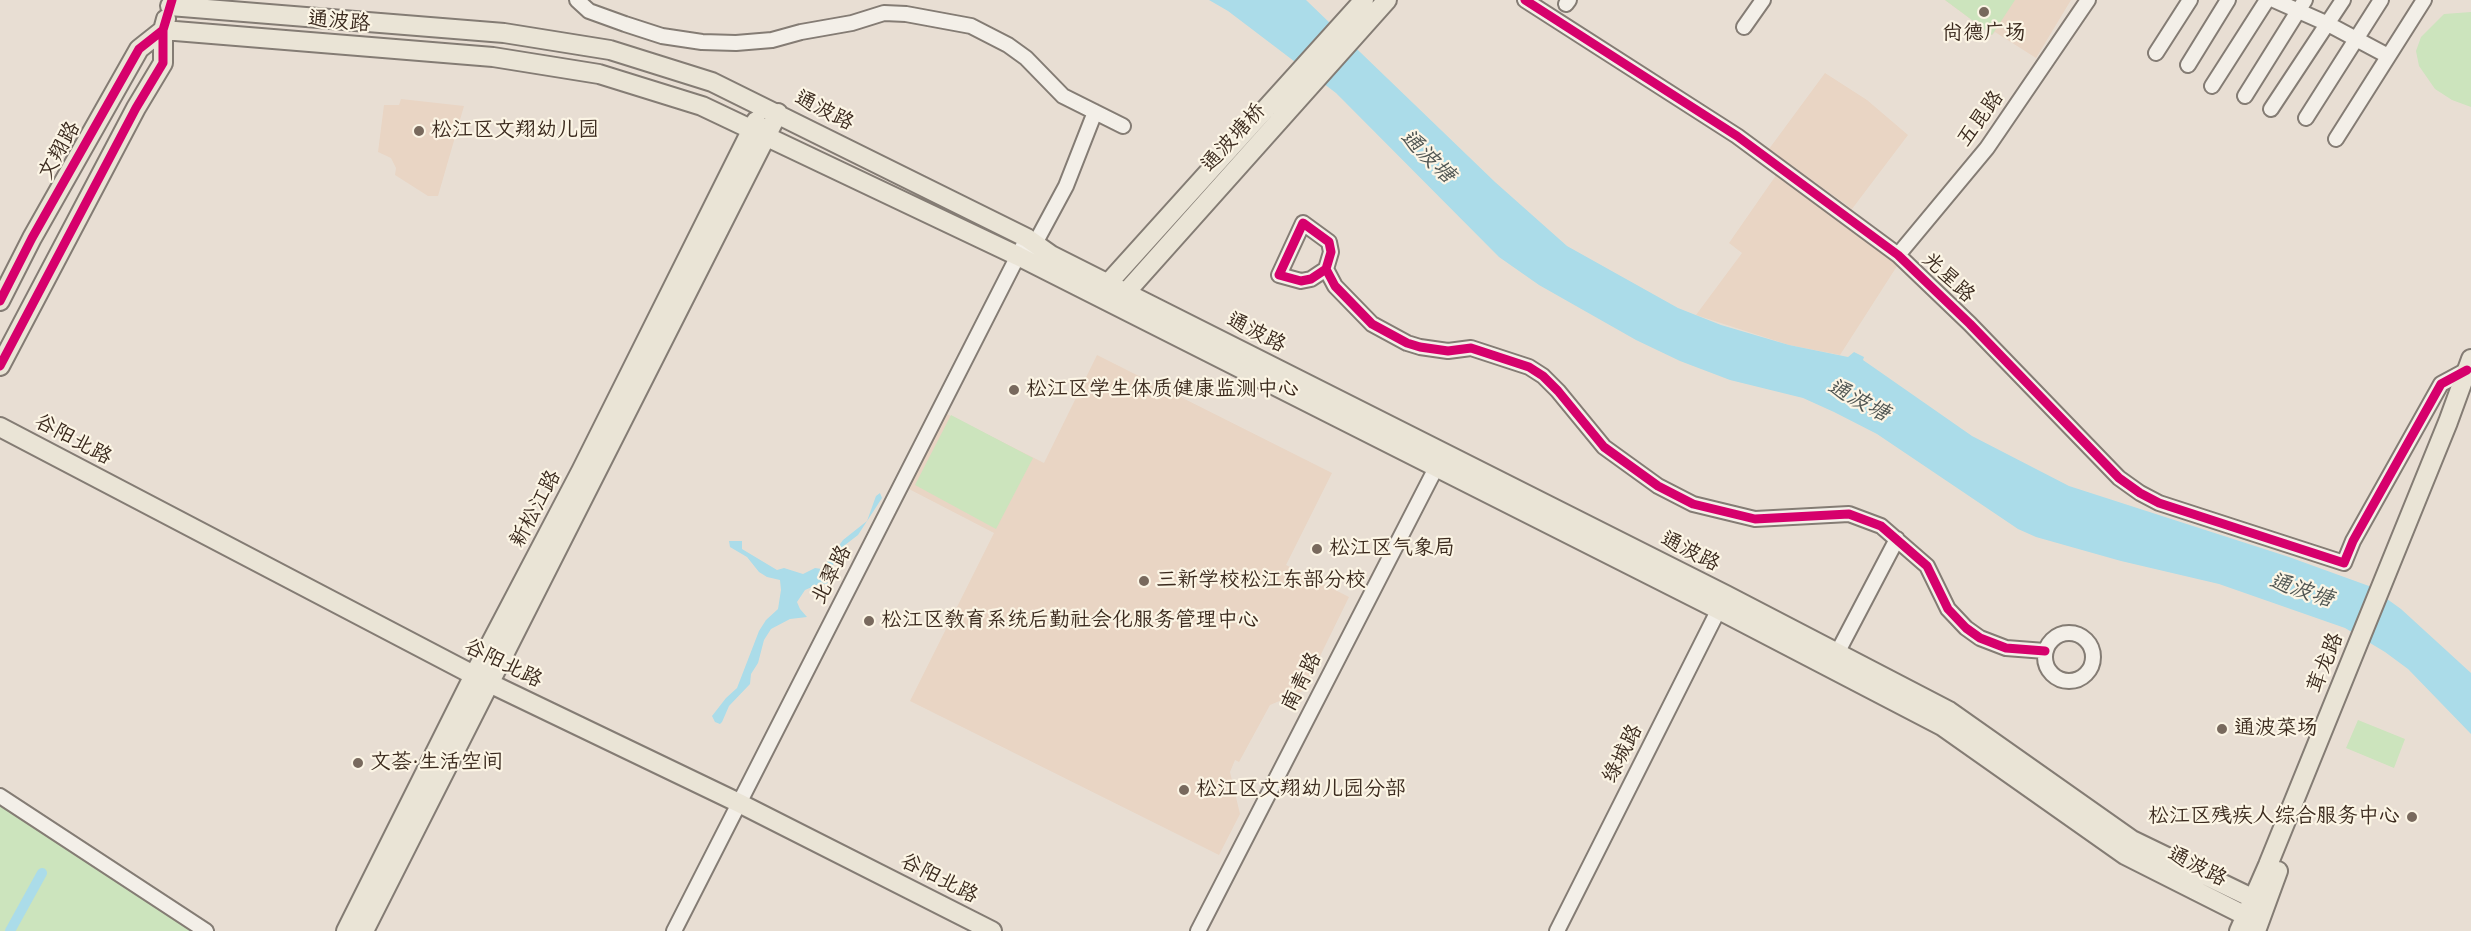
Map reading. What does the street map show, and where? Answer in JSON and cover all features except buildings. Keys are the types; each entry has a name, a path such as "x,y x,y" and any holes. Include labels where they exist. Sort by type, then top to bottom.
{"main road":[{"path":"1103,290 1364,0"},
{"name":"通波塘桥","path":"1120,299 1387,0"},
{"path":"0,366 131,118 163,63 164,30 171,3"},
{"name":"通波路","path":"171,3 504,33 610,50 712,82 771,110 1031,241 1103,290"},
{"name":"通波路","path":"164,30 493,57 599,74 702,106 1022,258 1103,290 1833,660 1942,726 2125,855 2250,925"},
{"name":"文翔路","path":"0,301 32,238 139,49 164,30"},
{"name":"新松江路","path":"346,931 474,675 771,110"},
{"name":"新松江路","path":"364,931 490,683 759,133"},
{"name":"茸龙路","path":"2453,424 2469,364"},
{"name":"茸龙路","path":"2250,925 2254,899 2273,867 2453,424 2471,389"},
{"name":"谷阳北路","path":"0,427 474,675 739,803 992,931"},
{"name":"通波路","path":"1833,660 1949,711 2132,840 2254,899"},
{"path":"2250,925 2273,867"}],"street":[{"path":"577,0 590,10 634,27 662,36 702,42 736,44 771,40 852,23 884,13 906,14 971,26 1008,45 1026,58 1063,96 1123,126"},
{"name":"光星路","path":"1525,0 1737,136 1898,255 1970,324 2119,478 2140,493 2159,502 2344,563 2353,541 2441,384 2469,364"},
{"path":"1744,27 1763,0"},
{"name":"五昆路","path":"1898,255 1987,148 2088,0"},
{"path":"2156,53 2190,0"},
{"path":"2188,65 2228,0"},
{"path":"2212,86 2267,0"},
{"path":"2274,0 2302,6 2328,24 2388,56"},
{"path":"2271,110 2343,0"},
{"path":"2306,118 2381,0"},
{"path":"2336,139 2424,0"},
{"path":"2244,96 2302,6"},
{"name":"北翠路","path":"674,931 1022,258 1066,186 1095,112"},
{"path":"1326,269 1335,286 1372,324 1407,343 1448,351 1471,348 1529,367 1543,376 1604,447 1658,486 1693,504 1755,519 1849,514 1881,526 1927,566 1948,609 1966,628 1980,638 2006,648 2045,651"},
{"name":"南青路","path":"1198,931 1440,460"},
{"path":"1833,660 1897,539"},
{"name":"绿城路","path":"1557,931 1722,602"},
{"path":"0,796 206,931"}],"shaded area":[{"path":"1945,0 2071,0 2036,58 1995,32 1992,35"},
{"path":"1825,73 1867,100 1908,135 1852,209 1769,149"},
{"name":"松江区文翔幼儿园","path":"401,99 464,106 438,196 428,196 395,175 396,168 391,158 378,152 384,105 399,105"},
{"path":"1779,171 1899,263 1840,355 1789,345 1696,315 1742,253 1729,243"},
{"name":"三新学校松江东部分校","path":"1097,355 1332,473 1286,565 1349,597 1303,691 1270,705 1239,762 1235,760 1230,772 1240,814 1219,855 910,701 994,533 907,488 945,413 1044,463"}],"green space":[{"name":"尚德广场","path":"1945,0 2015,0 1992,35"},
{"path":"2471,12 2471,107 2452,100 2435,89 2419,66 2416,51 2421,37 2444,14"},
{"path":"951,415 1033,458 996,529 915,485"},
{"path":"2358,720 2405,739 2394,768 2346,748"},
{"path":"0,804 194,931 0,931"}],"water":[{"name":"通波塘","path":"1209,0 1306,0 1495,182 1567,246 1678,308 1721,325 1789,345 1848,357 1854,352 1972,436 2069,486 2289,557 2369,586 2401,609 2471,673 2471,734 2408,669 2345,628 2219,584 2121,561 2036,537 2018,529 1877,434 1834,412 1803,398 1730,380 1680,361 1636,340 1539,285 1499,257 1336,93 1228,11"},
{"path":"880,493 882,498 858,535 845,545 830,570 827,584 819,584 805,590 797,602 807,617 790,619 771,629 764,640 758,663 751,674 750,684 729,706 722,722 720,724 715,722 712,716 737,688 759,631 766,620 778,609 781,590 780,580 767,577 759,572 747,557 730,547 729,541 742,541 742,549 777,570 784,568 803,574 815,568 822,569 843,540 867,521 876,496"}],"waterway":[{"path":"10,931 42,873"}],"cycle path":[{"path":"0,366 136,108 163,63 163,30 172,0"},
{"path":"1525,0 1737,136 1898,255 1970,324 2119,478 2159,503 2344,563 2353,541 2441,384 2467,370"},
{"path":"0,301 32,238 139,49 163,30"},
{"path":"1326,269 1311,279 1301,281 1279,275 1303,223 1329,242 1331,252 1326,269 1335,286 1372,324 1407,343 1420,347 1448,351 1471,348 1529,367 1543,376 1558,391 1604,447 1658,486 1693,504 1755,519 1849,514 1881,526 1927,566 1948,609 1966,628 1980,638 2006,648 2045,651"}],"place":[{"name":"尚德广场","path":"1984,12"},
{"name":"松江区文翔幼儿园","path":"419,131"},
{"name":"松江区学生体质健康监测中心","path":"1014,390"},
{"name":"松江区气象局","path":"1317,549"},
{"name":"三新学校松江东部分校","path":"1144,581"},
{"name":"松江区教育系统后勤社会化服务管理中心","path":"869,621"},
{"name":"通波菜场","path":"2222,729"},
{"name":"文荟·生活空间","path":"358,763"},
{"name":"松江区文翔幼儿园分部","path":"1184,790"},
{"name":"松江区残疾人综合服务中心","path":"2412,817"}]}
